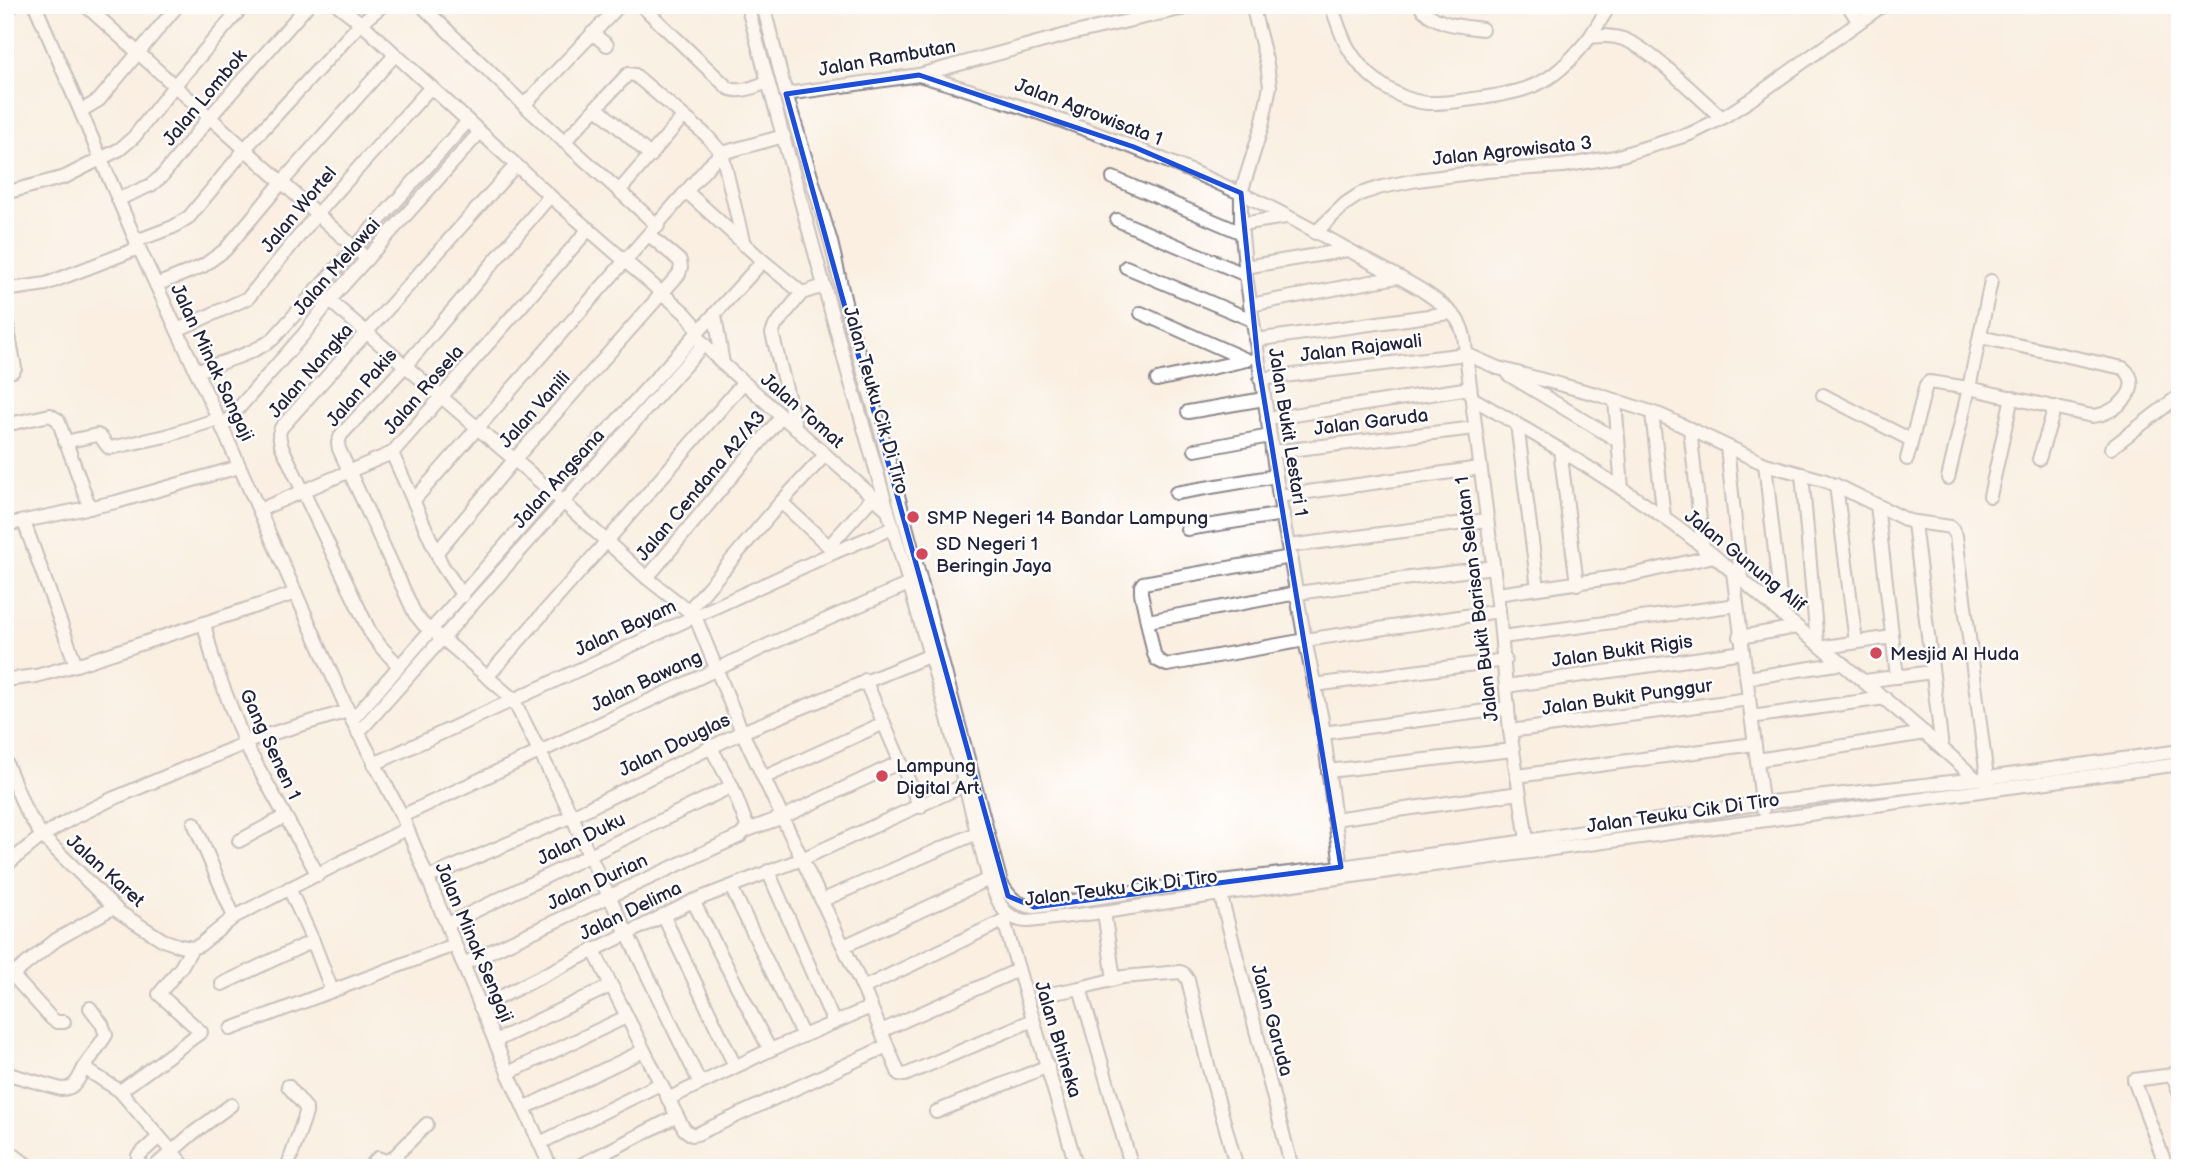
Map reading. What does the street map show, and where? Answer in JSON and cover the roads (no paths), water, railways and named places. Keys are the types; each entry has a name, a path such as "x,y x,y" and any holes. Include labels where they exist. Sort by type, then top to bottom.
{"street":[{"path":"5,6 14,5"},
{"name":"Jalan Minak Sangaji","path":"35,5 156,285 358,733"},
{"path":"85,5 367,259"},
{"path":"81,111 99,100 178,5"},
{"path":"5,193 65,177 127,143 244,5"},
{"name":"Jalan Lombok","path":"119,199 151,185 162,176 209,118 309,5"},
{"path":"338,5 550,196 663,293 693,322 700,339"},
{"path":"5,290 46,284 182,222 361,23 383,5"},
{"path":"421,5 524,105 620,190 653,230"},
{"path":"524,105 620,5"},
{"path":"641,5 728,88 733,91 768,82"},
{"path":"414,500 723,153 781,136 747,5"},
{"name":"Jalan Teuku Cik Di Tiro","path":"762,5 822,210 850,324 895,482 935,653 970,783 1001,883 1008,896 1020,905 1034,907 1219,888 1528,847 1762,803 2180,764"},
{"name":"Jalan Rambutan","path":"786,94 919,75 1070,34 1198,5"},
{"name":"Jalan Bukit Lestari 1","path":"1252,5 1270,86 1262,126 1241,193 1246,271 1255,340 1252,361 1260,379 1264,399 1279,496 1323,733 1340,867"},
{"path":"1331,5 1345,44 1357,62 1394,93 1417,101 1445,102 1507,94 1532,87 1555,75 1572,60 1610,5"},
{"path":"1419,5 1437,21 1482,29"},
{"path":"1848,5 1858,21"},
{"name":"Jalan Agrowisata 3","path":"1315,233 1345,204 1360,194 1382,187 1486,171 1563,166 1615,157 1690,134 1751,100 1883,5"},
{"path":"755,34 760,25 767,26 769,30"},
{"path":"592,33 607,45"},
{"path":"1590,37 1624,39 1641,48 1723,118"},
{"path":"156,285 203,266 225,250 396,55"},
{"path":"564,142 628,74 631,74 706,135 723,153 744,245"},
{"name":"Jalan Agrowisata 1","path":"919,75 1002,99 1134,147 1241,193 1397,277 1431,297 1450,313"},
{"name":"Jalan Wortel","path":"177,330 248,298 317,214 430,87"},
{"path":"596,107 651,156"},
{"path":"620,190 684,117"},
{"name":"Jalan Melawai","path":"196,371 263,346 290,321 468,121"},
{"name":"Jalan Melawai","path":"220,423 304,334 330,300 480,132"},
{"name":"Jalan Teuku Cik Di Tiro","path":"781,136 834,337 837,331"},
{"name":"Jalan Nangka","path":"399,666 370,632 281,445 279,434 281,428 516,165"},
{"path":"1113,178 1242,228 1286,217"},
{"path":"688,192 744,245 802,293"},
{"name":"Jalan Pakis","path":"442,638 415,614 338,443 341,435 406,365 550,196"},
{"path":"1117,220 1246,271 1349,250"},
{"name":"Jalan Rosela","path":"463,596 442,565 392,453 589,229"},
{"name":"Jalan Vanili","path":"437,552 514,460 679,274 680,261 653,230"},
{"path":"5,866 42,836 112,799 245,744 350,716 463,596 552,492 700,339 715,315 763,261"},
{"path":"1126,267 1252,320"},
{"path":"1250,305 1397,277"},
{"path":"1948,478 1992,281"},
{"path":"796,429 772,333 802,293 822,286"},
{"name":"Jalan Angsana","path":"316,289 552,492 647,578 692,613"},
{"path":"1141,313 1252,361"},
{"path":"1255,340 1450,313"},
{"name":"Jalan Bukit Barisan Selatan 1","path":"1450,313 1461,326 1466,354 1505,660 1510,731 1528,847"},
{"path":"5,314 15,368 5,372"},
{"path":"715,315 723,364"},
{"path":"290,321 304,334"},
{"path":"837,331 850,324"},
{"name":"Jalan Teuku Cik Di Tiro","path":"837,331 909,584 935,653"},
{"path":"1907,459 1929,382 2012,397 2085,415 2101,415 2120,404 2133,382 2130,373 2123,368 1980,337"},
{"name":"Jalan Angsana","path":"358,733 563,502 700,339"},
{"name":"Jalan Tomat","path":"700,339 743,383 888,510"},
{"path":"263,346 276,363"},
{"path":"1466,354 1499,368 1652,413 1765,464 1836,485 1914,523 1948,525 1953,529 1956,536 1984,782"},
{"name":"Jalan Rajawali","path":"1260,379 1466,354"},
{"path":"1157,380 1252,361"},
{"path":"1499,368 1617,440"},
{"path":"487,677 743,383"},
{"path":"1267,419 1471,393"},
{"name":"Jalan Gunung Alif","path":"1471,393 1664,517 1984,782"},
{"path":"1823,395 1911,440"},
{"path":"2112,448 2180,395"},
{"path":"1990,496 2012,397"},
{"path":"1188,412 1264,399"},
{"path":"1615,400 1622,489"},
{"path":"2039,459 2055,407"},
{"path":"1652,413 1664,517"},
{"path":"5,424 55,416 90,508"},
{"name":"Jalan Cendana A2/A3","path":"647,578 782,416"},
{"path":"65,442 97,435 110,448 220,423"},
{"path":"1517,424 1538,588"},
{"name":"Jalan Garuda","path":"1272,452 1475,428"},
{"path":"1497,594 1631,575 1709,552 1690,429"},
{"path":"1195,450 1270,436"},
{"path":"1727,447 1740,637 1764,819"},
{"path":"1560,450 1577,583"},
{"path":"259,510 392,453"},
{"path":"825,455 781,502 692,613 742,732 823,900 901,1075 1032,1020"},
{"path":"1765,464 1782,613"},
{"path":"5,526 90,508 239,467"},
{"path":"1279,496 1480,468"},
{"path":"1802,474 1821,645 1892,637"},
{"path":"1177,493 1276,476"},
{"path":"881,485 895,482"},
{"path":"1836,485 1856,642"},
{"path":"781,502 832,549 873,497"},
{"path":"1877,505 1897,677"},
{"path":"1187,528 1283,514"},
{"path":"1487,520 1290,551 1146,582 1141,586 1154,654 1157,660 1167,665 1305,640 1499,611"},
{"path":"24,522 76,665"},
{"path":"1914,523 1942,748"},
{"name":"Jalan Bayam","path":"374,764 832,549 893,528"},
{"path":"1148,621 1297,593 1493,566"},
{"name":"Jalan Bawang","path":"404,823 539,751 909,584"},
{"path":"5,680 36,676 76,665 296,593"},
{"path":"1502,637 1737,605"},
{"name":"Gang Senen 1","path":"204,624 214,663 245,744 318,875"},
{"path":"1740,637 1797,627"},
{"path":"442,638 513,699 700,1083"},
{"name":"Jalan Bukit Rigis","path":"1506,686 1743,652"},
{"name":"Jalan Douglas","path":"427,876 572,816 710,746 935,653"},
{"path":"1314,684 1505,660"},
{"path":"1747,678 1843,663"},
{"path":"1865,681 1932,672"},
{"path":"865,680 920,807"},
{"path":"1751,717 1885,698"},
{"name":"Jalan Bukit Punggur","path":"1510,731 1749,699"},
{"path":"1323,733 1508,708"},
{"path":"765,777 884,723"},
{"name":"Jalan Minak Sengaji","path":"358,733 404,823 508,1073 551,1168"},
{"path":"1757,760 1925,733"},
{"path":"1517,776 1754,744"},
{"path":"710,746 732,786 747,826 745,831"},
{"path":"1328,771 1513,750"},
{"name":"Jalan Teuku Cik Di Tiro","path":"970,783 977,834 999,904 1008,919 1029,921 1107,911 1340,867 1764,819 2180,751"},
{"name":"Jalan Durian","path":"463,964 740,836 745,831 783,817 900,762"},
{"name":"Jalan Karet","path":"6,766 42,836 114,907 163,940 192,948"},
{"name":"Jalan Delima","path":"480,1007 692,901 802,859 970,783"},
{"name":"Jalan Duku","path":"447,924 732,786"},
{"path":"1334,819 1519,793"},
{"path":"239,841 284,817"},
{"path":"194,823 234,917"},
{"path":"120,1091 201,1032 159,994 181,968 192,948 200,945 234,917 318,875 404,823"},
{"path":"823,900 977,834"},
{"path":"768,871 834,1023"},
{"path":"844,946 989,879"},
{"path":"731,887 803,1036"},
{"path":"289,888 332,991"},
{"name":"Jalan Garuda","path":"1219,888 1292,1168"},
{"path":"692,901 770,1050"},
{"path":"64,1022 57,1022 9,979 55,940 114,907"},
{"path":"1107,911 1119,978"},
{"path":"663,915 735,1066"},
{"path":"863,988 1008,919"},
{"name":"Jalan Bhineka","path":"1008,919 1018,970 1077,1168"},
{"path":"222,984 313,941"},
{"path":"231,1029 454,945"},
{"path":"593,949 677,1116 684,1129 692,1135 887,1046"},
{"path":"881,1031 1018,970"},
{"path":"1044,995 1119,978 1180,972 1186,975 1237,1168"},
{"path":"495,1041 610,986"},
{"path":"1080,988 1132,1168"},
{"path":"668,1099 770,1050 871,1007"},
{"path":"5,1073 61,1089 68,1089 76,1083 106,1035 103,1024 90,1008"},
{"path":"508,1073 626,1017"},
{"path":"524,1108 643,1051"},
{"path":"936,1111 1048,1066"},
{"path":"84,1068 120,1091 186,1168"},
{"path":"2167,1168 2134,1080 2176,1074 2180,1095"},
{"path":"540,1143 660,1084"},
{"path":"287,1168 306,1114 306,1108 288,1086"},
{"path":"153,1168 231,1105"},
{"path":"575,1168 677,1116"},
{"path":"368,1168 378,1158 386,1161 393,1158 428,1124"},
{"path":"144,1168 139,1163 138,1156 159,1137"},
{"path":"5,1148 31,1168"}],"place":[{"name":"SMP Negeri 14 Bandar Lampung","path":"913,517"},
{"name":"SD Negeri 1 Beringin Jaya","path":"922,554"},
{"name":"Mesjid Al Huda","path":"1876,653"},
{"name":"Lampung Digital Art","path":"882,776"}]}
